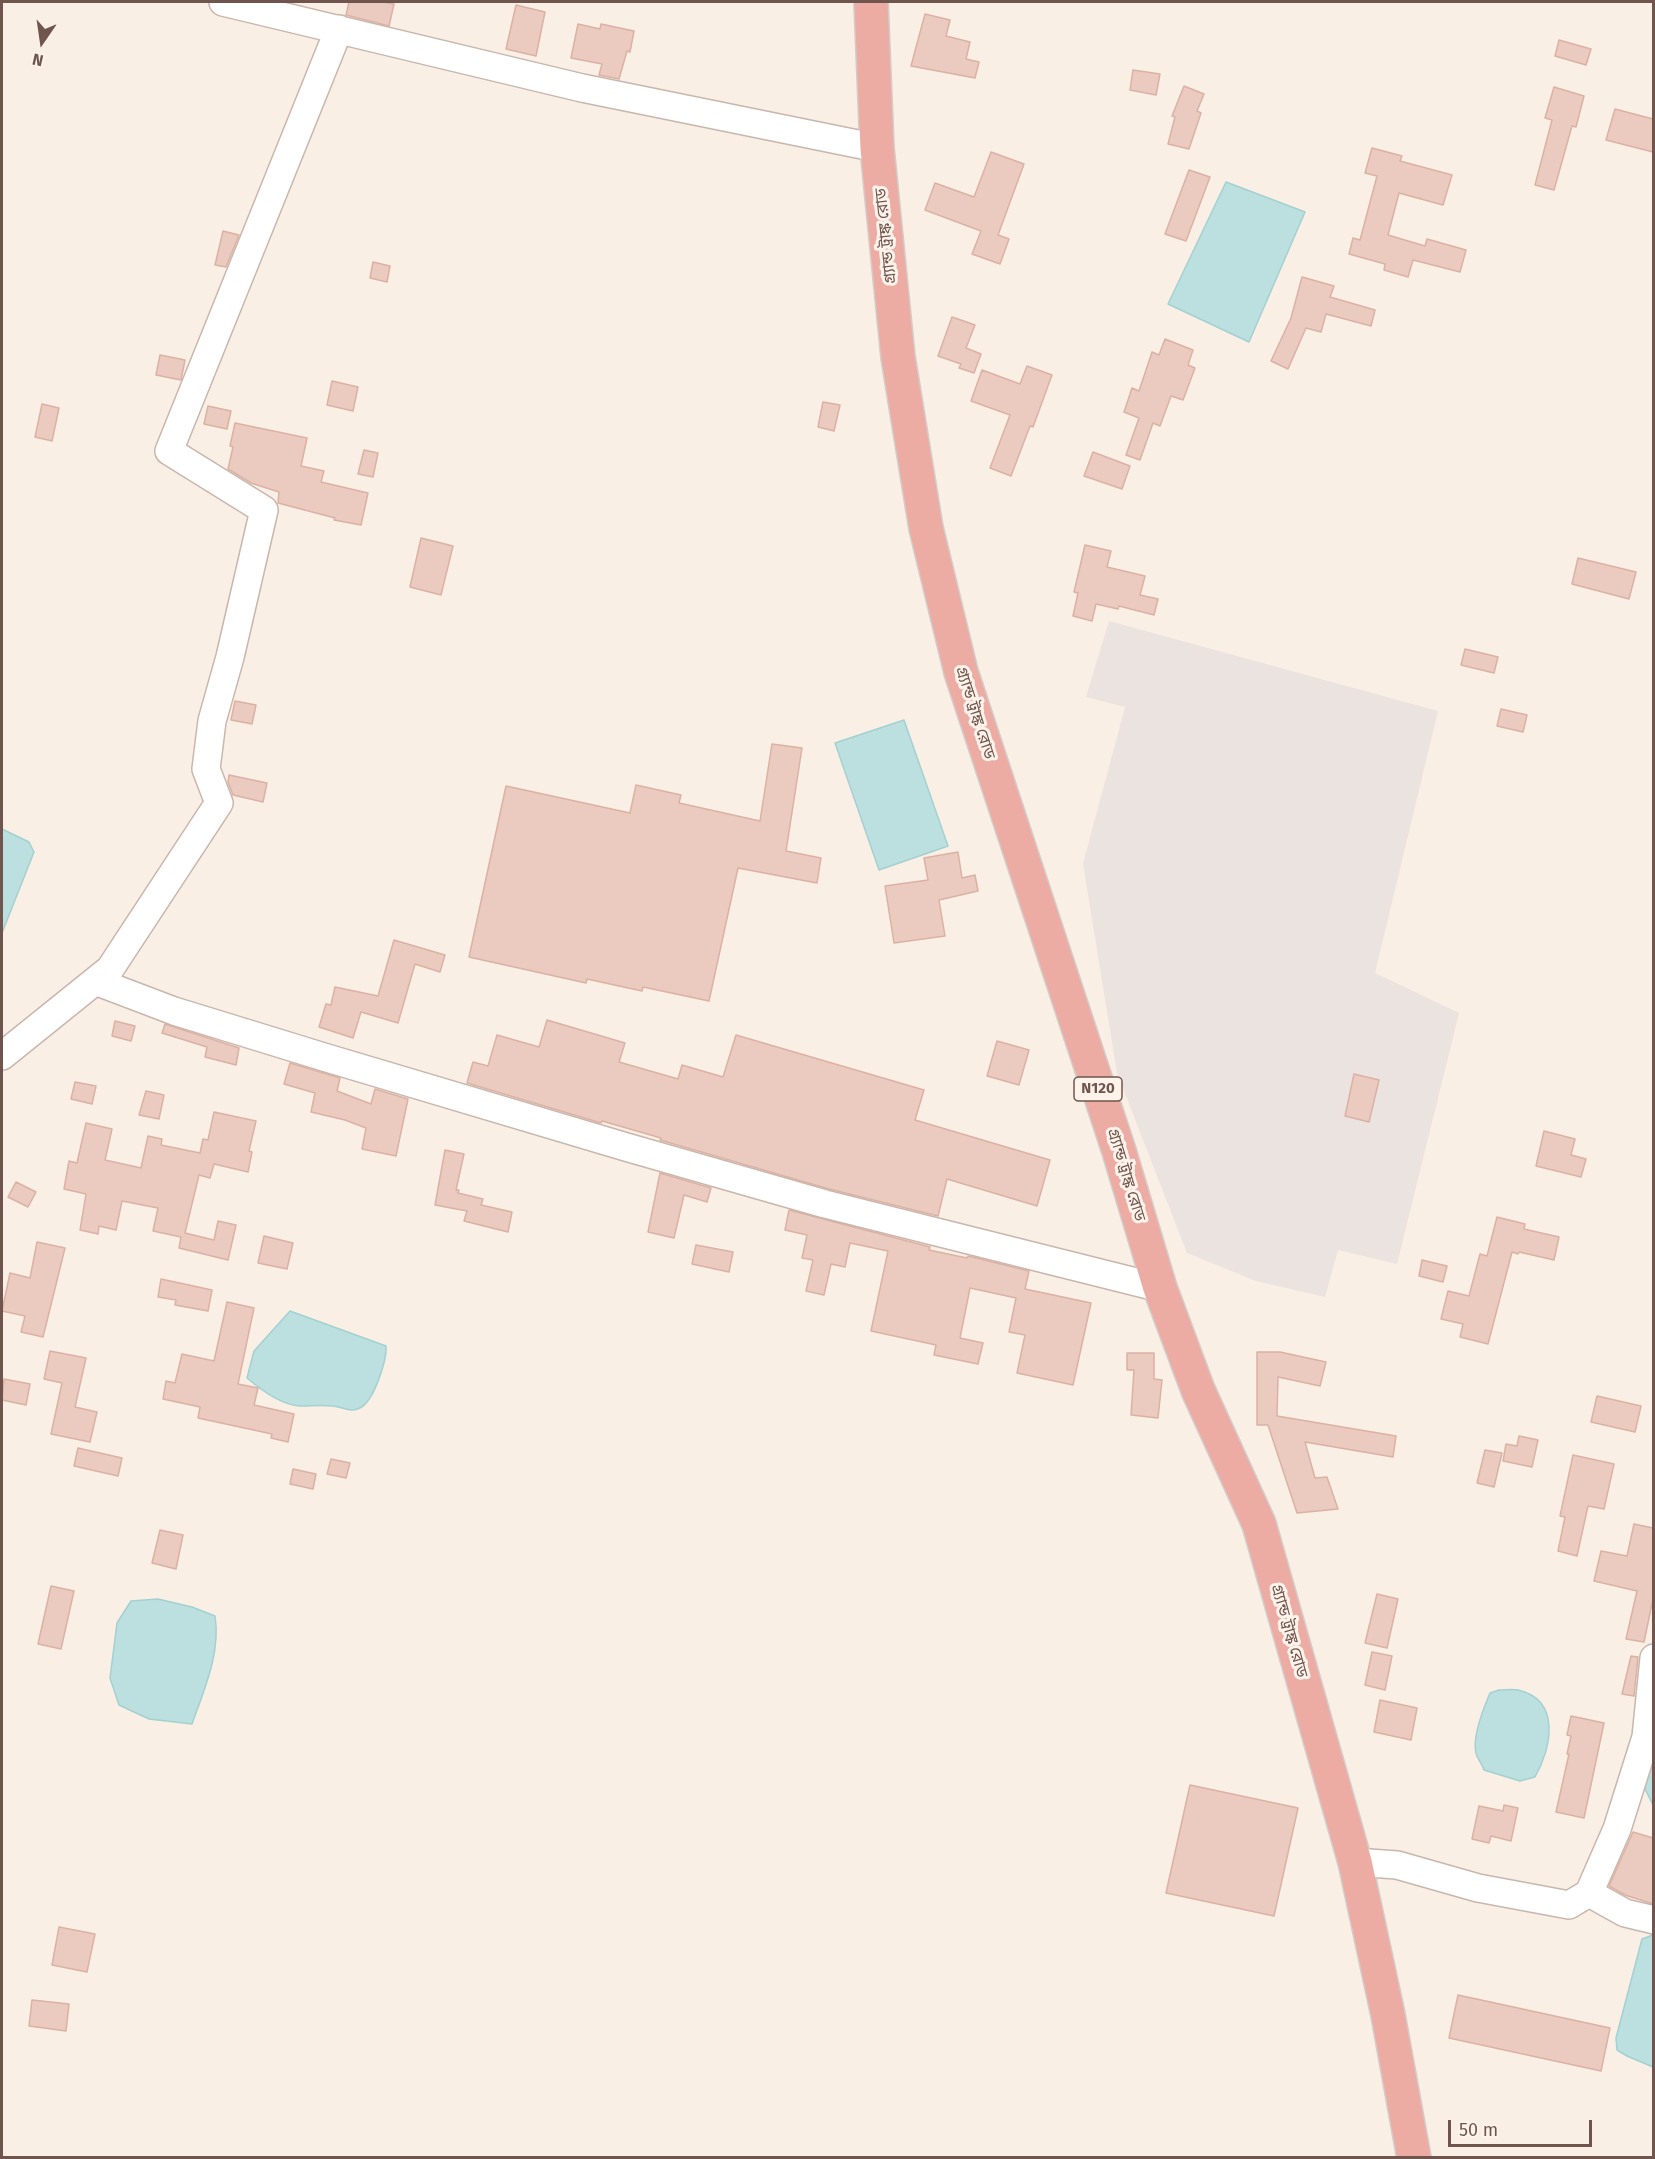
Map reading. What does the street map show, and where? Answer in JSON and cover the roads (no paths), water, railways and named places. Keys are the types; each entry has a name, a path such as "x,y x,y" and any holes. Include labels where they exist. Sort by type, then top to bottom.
{"highway":[{"name":"গ্র্যান্ড ট্রাঙ্ক রোড","path":"870,2 877,148 902,380 926,528 961,672 1119,1151 1160,1288 1198,1390 1259,1524 1355,1862 1388,2015 1414,2157"}],"street":[{"path":"223,2 582,88 877,148"},
{"path":"2,1056 110,969 219,803 206,769 212,721 230,657 264,510 169,451 339,29"},
{"path":"94,981 174,1011 327,1059 703,1169 825,1204 1160,1288"},
{"path":"1355,1862 1397,1865 1478,1888 1569,1905 1589,1893 1617,1828 1646,1737 1653,1658"},
{"path":"1589,1893 1625,1913 1653,1920"}],"water":[{"path":"1226,182 1305,212 1249,342 1168,304"},
{"path":"904,720 948,846 879,870 835,743"},
{"path":"2,829 29,842 34,852 2,933"},
{"path":"290,1311 386,1346 379,1380 370,1397 360,1408 350,1410 333,1406 293,1405 272,1396 247,1378 254,1351"},
{"path":"158,1599 192,1607 215,1616 214,1657 192,1724 149,1719 119,1705 110,1678 117,1623 131,1601"},
{"path":"1499,1690 1518,1690 1532,1695 1547,1715 1548,1740 1541,1766 1535,1777 1520,1781 1484,1770 1477,1755 1475,1746 1482,1714 1490,1693"},
{"path":"1653,1740 1653,1805 1643,1785"},
{"path":"1654,1935 1653,2067 1617,2050 1616,2038 1642,1939"}]}
